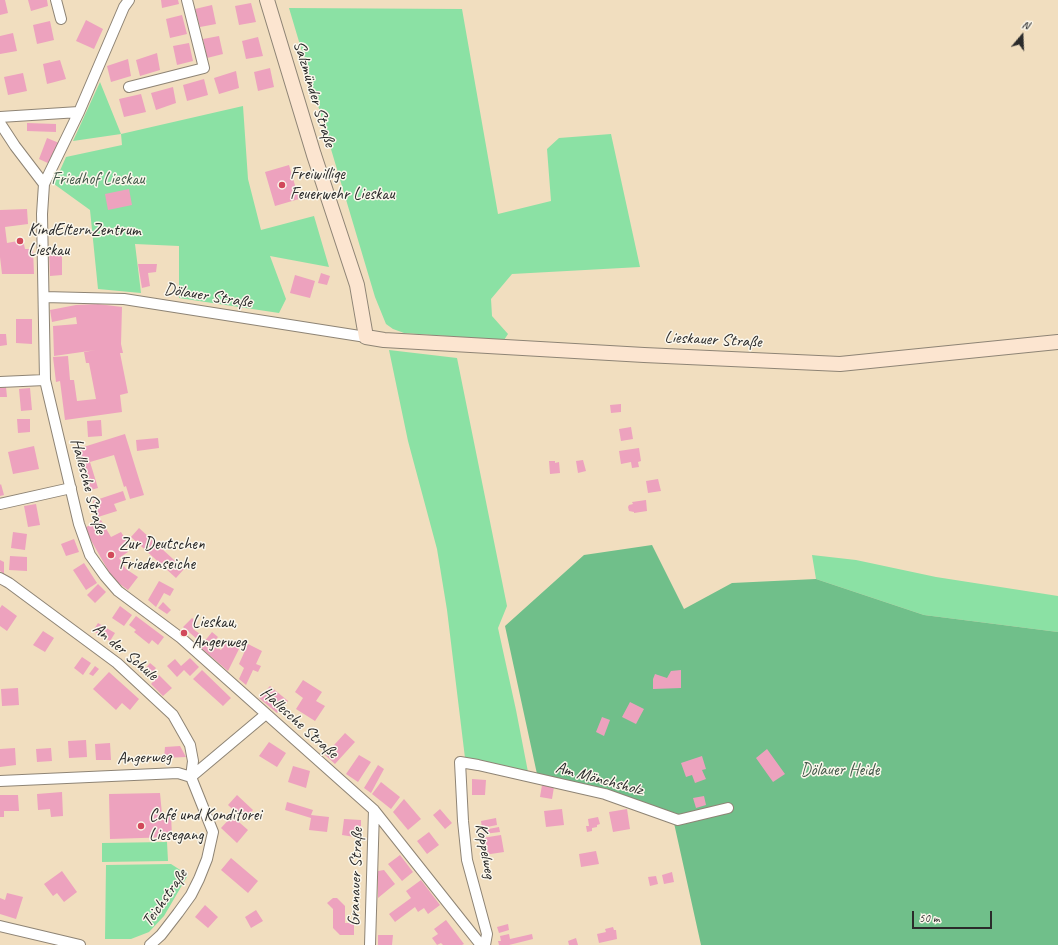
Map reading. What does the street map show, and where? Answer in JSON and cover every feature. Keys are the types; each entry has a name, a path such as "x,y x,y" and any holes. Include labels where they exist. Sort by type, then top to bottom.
{"street":[{"path":"56,0 61,19"},
{"name":"Hallesche Straße","path":"129,0 124,7 79,112 44,184 42,214 45,380 79,524 90,555 118,591 181,638 374,810 481,945"},
{"path":"129,87 204,68 187,0"},
{"name":"Salzmünder Straße","path":"267,0 309,140 356,285 366,337"},
{"path":"0,117 79,112"},
{"path":"0,123 15,146 44,184"},
{"name":"Dölauer Straße","path":"44,297 124,299 366,337"},
{"name":"Lieskauer Straße","path":"366,337 384,340 638,355 840,364 1058,342"},
{"path":"0,382 45,380"},
{"path":"0,504 71,488"},
{"name":"An der Schule","path":"0,578 9,583 117,663 173,715 190,745 192,761 191,777"},
{"name":"Angerweg","path":"0,781 178,773 191,777 266,714"},
{"name":"Am Mönchsholz","path":"460,762 605,794 678,820 728,808"},
{"name":"Koppelweg","path":"460,762 462,821 467,860 487,934 485,945"},
{"name":"Teichstraße","path":"150,945 161,935 178,913 199,879 207,859 213,832 191,777"},
{"name":"Granauer Straße","path":"370,945 374,810"},
{"path":"0,926 80,945"}],"green space":[{"path":"289,8 462,9 498,214 551,201 547,149 559,138 611,134 640,267 512,274 491,299 492,316 508,334 504,340 404,333 393,329 386,324 375,297"},
{"path":"100,82 121,134 73,141"},
{"name":"Friedhof Lieskau","path":"243,106 248,179 261,230 314,216 329,267 270,256 286,299 279,313 179,298 179,246 135,244 141,293 98,289 90,210 54,184 66,157 122,145 121,134"},
{"path":"389,350 457,358 507,606 498,628 528,772 465,758 447,610 437,549 408,441"},
{"name":"Dölauer Heide","path":"652,545 684,609 732,583 816,579 924,615 1058,632 1058,945 701,945 672,814 537,774 505,626 584,555"},
{"path":"812,555 856,560 936,577 1058,596 1058,632 924,615 816,579"},
{"path":"167,842 168,861 102,862 102,843"},
{"path":"171,864 188,875 164,916 149,932 131,939 105,939 106,865"}],"building":[{"path":"0,0 5,0 8,13 0,15"},
{"path":"28,0 47,0 48,6 31,11"},
{"path":"161,0 178,0 179,4 162,8"},
{"path":"251,3 256,22 239,25 235,6"},
{"path":"212,5 216,24 200,27 195,9"},
{"path":"182,15 187,34 170,38 166,19"},
{"path":"86,20 103,29 94,49 76,41"},
{"path":"50,21 54,40 37,44 33,25"},
{"path":"13,33 17,51 0,54 0,36"},
{"path":"219,36 223,54 207,58 203,39"},
{"path":"258,37 263,56 246,59 242,41"},
{"path":"189,43 193,61 177,65 173,46"},
{"path":"157,53 160,70 140,76 136,60"},
{"path":"128,59 131,76 111,82 107,66"},
{"path":"60,60 66,79 47,84 43,64"},
{"path":"270,68 274,87 258,91 254,72"},
{"path":"236,71 239,88 219,94 214,78"},
{"path":"23,73 27,91 8,95 4,77"},
{"path":"204,79 208,95 187,101 183,85"},
{"path":"173,87 176,103 156,110 151,93"},
{"path":"141,94 146,112 124,117 119,99"},
{"path":"27,123 56,124 56,132 27,131"},
{"path":"47,138 59,143 50,164 39,159"},
{"name":"Freiwillige Feuerwehr Lieskau","path":"289,165 299,199 275,206 265,172"},
{"path":"129,189 132,205 108,210 105,194"},
{"name":"KindElternZentrum Lieskau","path":"27,209 28,224 5,227 7,243 23,240 25,249 33,249 34,274 2,274 0,257 0,210"},
{"path":"49,251 62,251 62,275 50,276"},
{"path":"138,264 157,264 156,272 148,273 150,286 142,288"},
{"path":"321,273 330,276 327,285 318,283"},
{"path":"295,275 315,281 310,298 290,293"},
{"path":"98,304 122,307 121,344 123,353 120,353 128,393 120,395 122,412 65,420 60,381 56,382 53,357 68,356 70,380 74,380 77,401 96,399 89,363 86,363 84,352 96,350 54,356 53,326 77,324 76,317 52,322 50,310 76,305"},
{"path":"16,319 32,319 32,344 16,343"},
{"path":"0,334 6,334 7,345 0,346"},
{"path":"6,387 7,397 0,397 0,388"},
{"path":"30,388 32,410 21,411 19,389"},
{"path":"621,404 621,412 611,413 610,405"},
{"path":"17,419 30,419 30,432 18,433"},
{"path":"101,420 102,436 88,437 87,421"},
{"path":"631,427 633,439 621,441 619,429"},
{"path":"125,434 144,495 130,499 126,486 124,487 114,455 90,462 98,488 87,491 74,450"},
{"path":"158,438 159,448 137,451 136,440"},
{"path":"34,446 39,469 13,474 8,452"},
{"path":"639,448 641,461 638,462 639,467 632,468 631,462 621,464 619,451"},
{"path":"583,460 586,471 578,473 576,461"},
{"path":"549,461 555,461 555,463 559,462 560,473 550,474"},
{"path":"658,479 661,491 648,493 646,481"},
{"path":"1,484 4,495 0,496 0,485"},
{"path":"123,491 126,500 114,504 117,511 98,517 93,501"},
{"path":"646,500 647,511 634,513 629,511 628,507 629,505 633,504 632,502"},
{"path":"36,504 40,525 28,527 24,506"},
{"name":"Zur Deutschen Friedenseiche","path":"101,520 111,537 121,532 129,545 125,547 128,552 119,558 126,569 138,577 128,590 113,579 84,528"},
{"path":"139,528 184,569 176,578 131,537"},
{"path":"13,532 27,534 25,550 11,548"},
{"path":"74,539 79,552 66,556 61,544"},
{"path":"10,556 27,557 27,571 9,570"},
{"path":"0,560 4,562 4,574 0,571"},
{"path":"84,563 97,583 86,590 73,570"},
{"path":"159,581 174,589 170,596 164,593 156,607 148,600"},
{"path":"98,584 106,592 95,603 87,595"},
{"path":"163,602 171,610 167,614 158,608"},
{"path":"2,605 17,616 7,631 0,626 0,608"},
{"path":"120,606 132,615 124,626 112,618"},
{"path":"136,616 164,637 158,645 152,640 149,644 134,632 136,630 129,625"},
{"path":"192,618 197,622 193,629 200,634 197,639 183,627"},
{"path":"98,623 115,633 110,641 93,631"},
{"path":"43,631 54,638 45,652 33,645"},
{"path":"212,632 218,637 212,644 221,650 228,640 240,647 228,671 200,647"},
{"path":"248,644 262,651 256,664 261,666 258,672 253,670 246,685 239,679 244,668 239,664"},
{"path":"82,657 91,663 83,675 74,668"},
{"path":"190,658 199,667 190,676 184,670 177,677 167,666 175,659 181,666"},
{"path":"150,663 156,668 151,674 145,669"},
{"path":"95,666 99,669 93,676 89,674"},
{"path":"202,670 231,698 223,706 193,679"},
{"path":"681,670 681,688 653,689 653,679 655,674 667,678 671,671"},
{"path":"109,672 139,699 130,710 122,703 116,710 93,689"},
{"path":"159,675 172,688 163,696 151,684"},
{"path":"303,680 322,692 316,701 325,706 315,721 296,709 303,698 295,692"},
{"path":"270,686 288,701 277,713 259,698"},
{"path":"18,688 19,705 2,706 1,689"},
{"path":"630,702 644,709 636,724 622,717"},
{"path":"602,717 610,720 604,736 596,732"},
{"path":"345,733 355,742 335,764 325,755"},
{"path":"86,740 87,757 69,758 68,741"},
{"path":"269,742 286,753 277,767 259,756"},
{"path":"110,743 111,760 96,760 95,744"},
{"path":"180,746 186,757 164,758 165,747"},
{"path":"15,748 16,765 0,767 0,749"},
{"path":"51,748 52,761 37,762 36,749"},
{"path":"767,749 785,774 773,782 756,758"},
{"path":"359,755 371,762 358,782 346,774"},
{"path":"702,756 706,769 702,770 706,779 695,783 692,775 686,777 681,763"},
{"path":"378,765 384,769 371,793 364,788"},
{"path":"293,766 310,771 306,788 288,782"},
{"path":"472,779 486,780 485,795 472,795"},
{"path":"381,782 400,797 391,809 372,794"},
{"path":"542,785 554,787 552,799 540,797"},
{"path":"62,792 63,816 51,817 50,809 38,810 37,794"},
{"name":"Café und Konditorei Liesegang","path":"160,793 162,814 171,814 172,837 110,839 109,794"},
{"path":"0,795 18,795 19,811 4,811 4,817 0,817"},
{"path":"237,795 253,810 244,820 228,805"},
{"path":"704,796 706,805 696,808 693,798"},
{"path":"404,799 421,819 408,830 393,812"},
{"path":"287,802 313,810 311,815 329,817 327,832 309,830 311,818 285,810"},
{"path":"440,809 452,823 445,829 433,815"},
{"path":"562,809 564,825 546,827 544,811"},
{"path":"627,809 630,829 613,832 609,812"},
{"path":"232,816 248,830 237,843 221,828"},
{"path":"598,817 600,824 597,825 597,827 592,828 592,831 587,832 586,826 589,826 588,819"},
{"path":"496,818 497,825 482,828 481,821"},
{"path":"344,819 361,820 361,838 342,835"},
{"path":"499,827 500,832 484,834 483,830"},
{"path":"429,832 439,845 427,854 417,841"},
{"path":"501,835 504,852 484,855 482,838"},
{"path":"596,851 599,864 581,867 579,854"},
{"path":"400,855 413,872 402,881 388,864"},
{"path":"231,858 258,881 248,893 221,870"},
{"path":"384,870 395,884 378,898 378,871"},
{"path":"62,871 77,892 64,902 57,893 53,896 44,884"},
{"path":"672,872 674,882 664,884 662,875"},
{"path":"656,876 658,884 650,886 648,877"},
{"path":"421,880 440,905 428,914 424,908 418,912 415,907 395,922 389,914 411,898 406,891"},
{"path":"7,893 23,897 16,919 0,914 0,898 5,900"},
{"path":"333,898 337,898 345,906 345,923 354,923 354,935 340,935 333,928 333,909 327,903"},
{"path":"205,905 218,917 208,928 195,917"},
{"path":"256,910 263,921 251,928 245,917"},
{"path":"446,920 464,944 443,945 441,943 437,945 432,938 438,934 434,929"},
{"path":"508,924 509,930 499,933 497,927"},
{"path":"613,927 614,930 616,930 617,939 599,943 597,934 606,932 605,929"},
{"path":"509,934 510,939 532,934 533,939 509,945 499,945 498,941 501,941 500,936"},
{"path":"378,935 393,935 392,945 378,945"},
{"path":"576,938 578,945 569,945 568,941"}],"place":[{"name":"Freiwillige Feuerwehr Lieskau","path":"282,185"},
{"name":"KindElternZentrum Lieskau","path":"20,241"},
{"name":"Zur Deutschen Friedenseiche","path":"111,555"},
{"name":"Lieskau, Angerweg","path":"184,633"},
{"name":"Café und Konditorei Liesegang","path":"141,826"}]}
